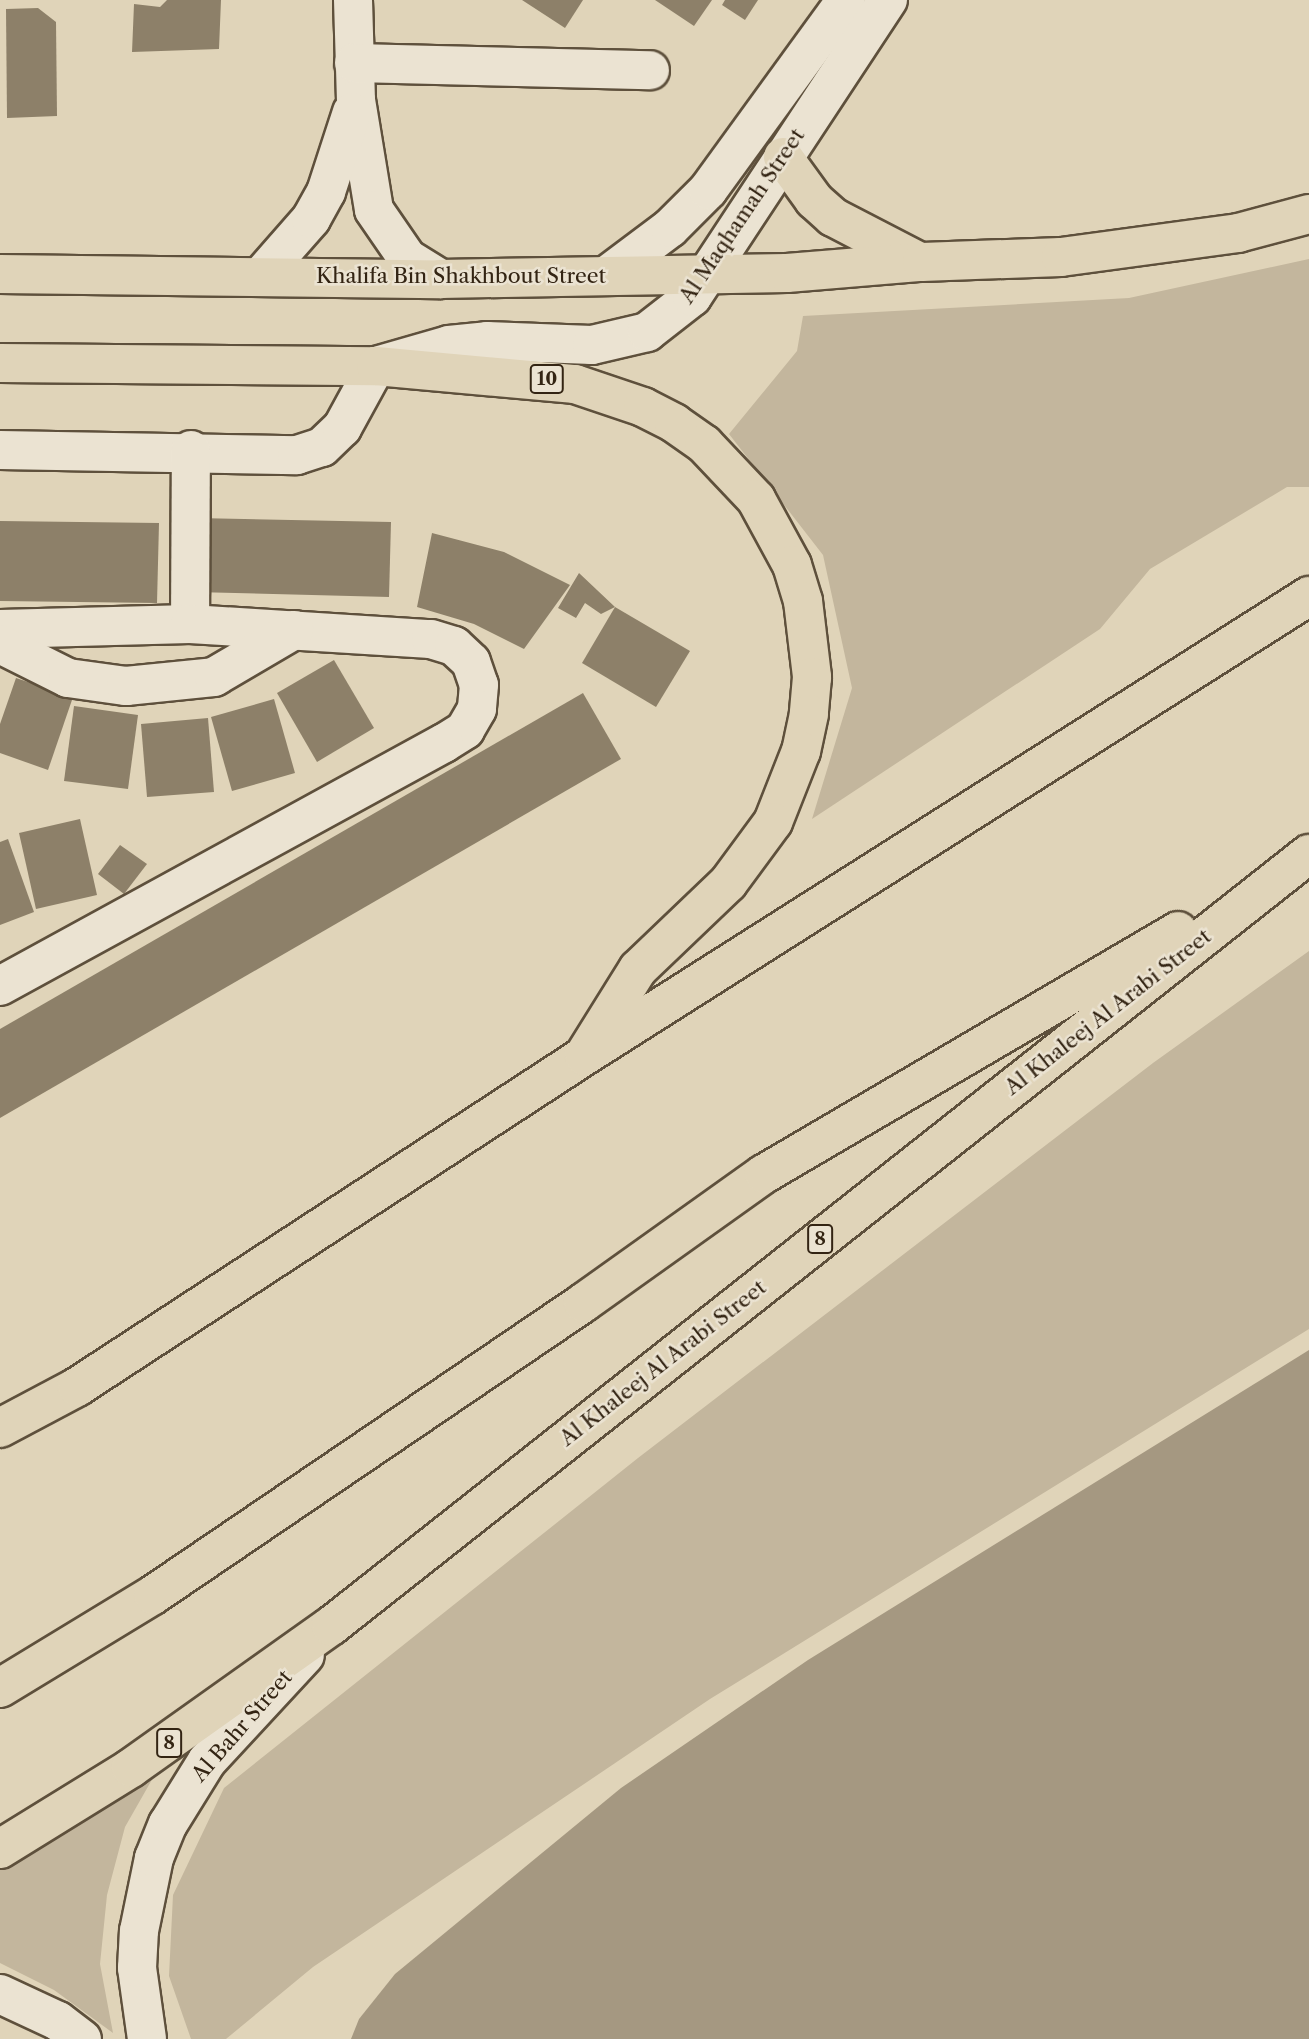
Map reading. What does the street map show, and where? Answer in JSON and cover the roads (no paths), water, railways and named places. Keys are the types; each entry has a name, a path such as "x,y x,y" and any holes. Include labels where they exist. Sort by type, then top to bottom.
{"main road":[{"path":"783,157 814,200 833,217 922,262"},
{"name":"Khalifa Bin Shakhbout Street","path":"0,274 440,279 708,274 1061,257 1238,233 1309,214"},
{"name":"10","path":"0,363 376,366 575,383 643,407 704,444 756,499 792,565 810,638 809,714 789,787 752,854 638,970 617,996 584,1056"},
{"path":"0,1428 77,1387 584,1056 1309,596"},
{"path":"0,1689 153,1595 583,1303 764,1174 1304,857"},
{"name":"Al Khaleej Al Arabi Street","path":"0,1849 131,1768 331,1626 1304,857"}],"street":[{"path":"353,0 355,81 368,190 378,218 407,258 440,279"},
{"name":"Al Maqhamah Street","path":"606,276 670,228 708,190 846,0"},
{"name":"Al Maqhamah Street","path":"376,366 449,345 487,341 592,345 620,341 671,317 708,274 888,0"},
{"path":"355,81 650,70"},
{"path":"261,276 310,219 326,192 355,81"},
{"path":"0,450 191,450 297,455 322,447 342,428 376,366"},
{"path":"190,624 191,450"},
{"path":"0,629 190,624 431,639 454,646 471,662 479,685 477,709 465,730 0,986"},
{"path":"0,643 68,678 126,685 214,677 294,630"},
{"name":"Al Bahr Street","path":"147,2039 137,1968 139,1931 147,1882 168,1824 207,1761 331,1626"},
{"path":"0,1994 58,2021 82,2039"}]}
